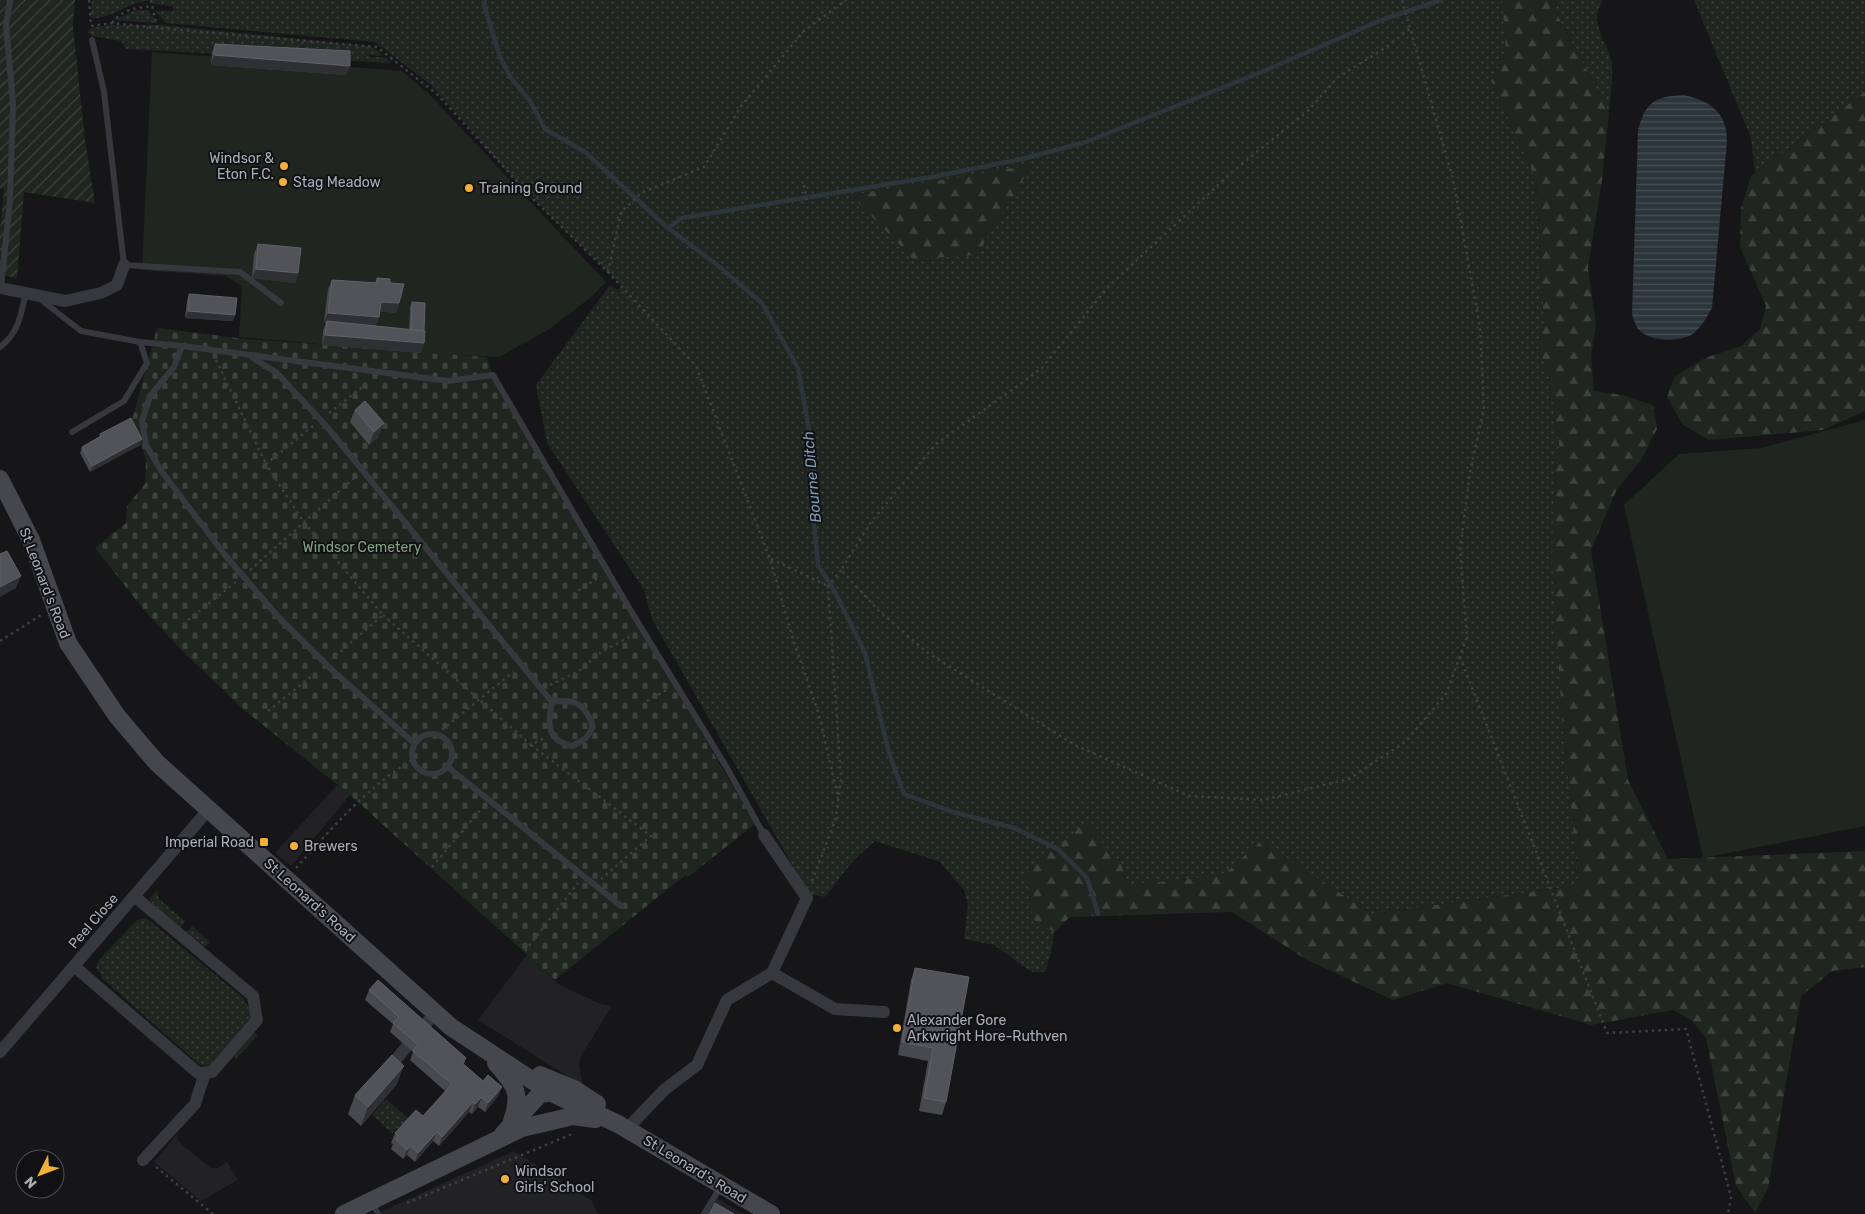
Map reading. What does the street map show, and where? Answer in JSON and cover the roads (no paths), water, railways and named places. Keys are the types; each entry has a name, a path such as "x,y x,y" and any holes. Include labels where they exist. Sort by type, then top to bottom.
{"main road":[{"name":"St Leonard's Road","path":"0,479 30,540 68,643 116,716 157,763 451,1027 550,1092"},
{"path":"482,1047 514,1084 518,1096 516,1127"},
{"name":"St Leonard's Road","path":"513,1067 530,1071 571,1095 606,1109 623,1126 771,1214"},
{"path":"516,1127 540,1094 550,1092 571,1095"},
{"path":"344,1214 374,1207 498,1140 554,1103 571,1095"},
{"path":"516,1127 580,1116 623,1126"}],"street":[{"path":"1,288 65,301 101,293 117,285 124,265"},
{"name":"Peel Close","path":"0,1052 209,808"},
{"path":"623,1126 664,1090 697,1065 727,1000 772,973 807,898 764,835"},
{"path":"74,966 198,1073 212,1072 257,1020 253,996 134,896"},
{"path":"772,973 835,1009 884,1012"},
{"path":"388,1069 435,1013"},
{"path":"144,1159 195,1104 205,1073"}],"lane":[{"path":"1,288 10,200 14,103 6,26 10,0"},
{"path":"92,40 104,92 124,265 240,272 281,302"},
{"path":"0,347 12,338 30,293 81,331 140,342 448,381 493,374 764,835"},
{"path":"72,432 124,401 147,363 140,342"},
{"path":"182,346 174,367 150,396 142,421 146,445 162,472 243,576 282,621 414,744"},
{"path":"250,356 277,373 320,420 552,702"},
{"path":"565,700 579,704 588,713 593,727 586,738 573,746 561,744 551,734 548,720 552,702 565,700"},
{"path":"437,734 449,742 453,752 449,768 440,774 428,775 418,769 412,760 414,744 424,736 437,734"},
{"path":"449,768 621,906"},
{"path":"704,1214 722,1185"}],"waterway":[{"name":"Bourne Ditch","path":"485,0 484,5 500,57 511,78 530,101 545,129 585,152 668,228 716,264 762,303 798,368 814,458 814,524 818,565 834,590 865,653 889,753 904,794 953,812 1014,828 1058,849 1087,878 1098,914"},
{"path":"668,228 682,218 932,177 1022,159 1086,142 1264,71 1384,19 1441,0"}],"place":[{"name":"Windsor & Eton F.C.","path":"284,166"},
{"name":"Stag Meadow","path":"283,182"},
{"name":"Training Ground","path":"469,188"},
{"name":"Imperial Road","path":"264,842"},
{"name":"Brewers","path":"294,846"},
{"name":"Alexander Gore Arkwright Hore-Ruthven","path":"897,1028"},
{"name":"Windsor Girls' School","path":"505,1179"}],"park label":[{"name":"Windsor Cemetery","path":"362,547"}]}
